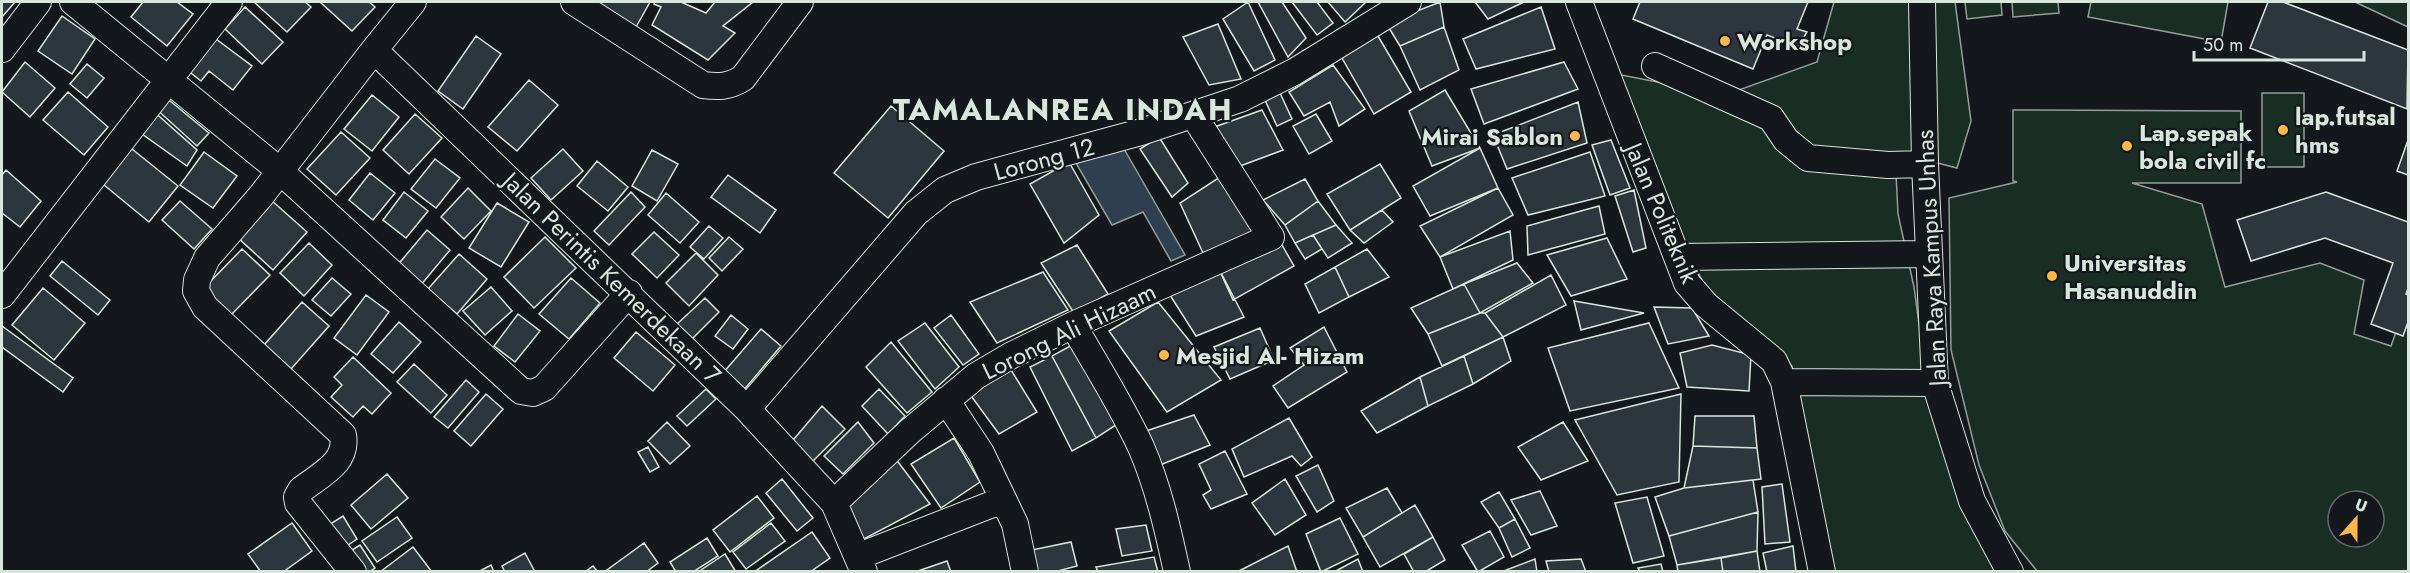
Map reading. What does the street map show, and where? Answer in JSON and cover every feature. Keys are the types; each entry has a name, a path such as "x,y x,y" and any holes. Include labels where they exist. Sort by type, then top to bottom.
{"street":[{"path":"2,49 38,2"},
{"path":"73,2 280,171 521,391 532,393 544,388 629,293"},
{"path":"2,295 229,2"},
{"path":"353,572 298,502 297,496 301,490 341,457 345,448 343,435 205,307 196,291 197,280 207,258 280,171 413,2"},
{"path":"574,2 703,85 718,87 730,86 743,78 800,2"},
{"name":"Lorong 12","path":"747,409 916,213 945,190 976,177 1194,116 1240,99 1294,72 1408,2"},
{"name":"Jalan Politeknik","path":"1579,2 1690,257 1687,283 1774,361 1784,382 1822,572"},
{"name":"Jalan Raya Kampus Unhas","path":"1922,2 1925,164 1935,383 1972,501 2010,572"},
{"name":"Jalan Perintis Kemerdekaan 7","path":"374,50 747,409 834,503 862,564"},
{"path":"1655,66 1771,118 1786,140 1808,158 1888,165 1925,164"},
{"name":"Lorong Ali Hizaam","path":"834,503 946,400 976,376 1010,356 1073,325 1270,237 1194,116"},
{"path":"1690,257 1929,254"},
{"path":"1073,325 1125,414 1142,449 1153,479 1178,572"},
{"path":"1784,382 1935,383"},
{"path":"946,400 981,453 1015,524 1025,572"},
{"path":"862,564 1003,500"}],"green space":[{"path":"1834,2 1955,2 1971,121 1957,168 1895,152 1898,214 1914,287 1928,391 2006,571 1827,571 1792,366 1748,323 1707,289 1668,218 1616,74 1725,95 1817,62"},
{"path":"1965,2 2001,2 2002,15 1967,19"},
{"path":"2012,2 2058,2 2059,13 2013,17"},
{"path":"2091,2 2228,2 2221,42 2088,17"},
{"path":"2355,2 2408,2 2408,27"},
{"name":"lap.futsal hms","path":"2262,93 2304,93 2304,167 2262,167"},
{"path":"2013,110 2241,111 2241,183 2132,183 2202,204 2225,287 2320,263 2364,280 2354,334 2391,346 2408,298 2408,571 2037,571 2005,531 1979,465 1951,350 1949,198 2017,182 2013,181"}],"water":[{"path":"1120,142 1185,255 1171,261 1143,212 1112,225 1073,158"}],"building":[{"path":"2,2 15,2 2,17"},
{"path":"143,2 177,2 193,14 167,46 131,17"},
{"path":"254,2 305,2 311,7 287,32"},
{"path":"320,2 369,2 375,7 352,31"},
{"path":"596,2 650,2 636,27"},
{"path":"655,2 681,2 706,13 715,2 753,2 723,26 735,33 708,60 652,25 661,7 654,4"},
{"path":"1248,2 1275,60 1254,71 1223,19"},
{"path":"1258,2 1282,2 1306,38 1288,57"},
{"path":"1292,2 1317,2 1333,23 1317,35"},
{"path":"1328,2 1366,2 1345,22"},
{"path":"1440,2 1444,27 1400,46 1386,23"},
{"path":"1475,2 1524,2 1488,19"},
{"name":"Workshop","path":"1640,2 1808,2 1797,29 1807,32 1798,47 1767,35 1753,69 1633,19"},
{"path":"2268,2 2283,2 2408,50 2407,109 2250,48"},
{"path":"245,7 283,42 262,64 225,29"},
{"path":"1541,7 1555,49 1476,69 1463,39"},
{"path":"62,16 95,39 72,74 38,51"},
{"path":"1218,24 1241,79 1209,85 1183,37"},
{"path":"1444,27 1459,70 1420,90 1400,46"},
{"path":"1375,31 1411,92 1374,114 1338,51"},
{"path":"212,36 252,66 233,90 209,71 201,81 186,69"},
{"path":"476,36 501,54 463,109 438,91"},
{"path":"25,62 55,88 30,117 2,92"},
{"path":"1564,62 1578,89 1484,124 1471,89"},
{"path":"87,64 104,78 87,98 70,84"},
{"path":"1333,65 1365,109 1339,126 1330,102 1304,116 1289,92"},
{"path":"529,80 558,105 517,151 488,127"},
{"path":"1445,90 1480,148 1432,166 1409,111"},
{"path":"68,92 108,127 84,155 43,120"},
{"path":"1280,93 1292,119 1277,126 1265,100"},
{"path":"372,95 399,117 372,151 344,129"},
{"path":"164,96 209,133 197,146 154,107"},
{"path":"1578,102 1587,143 1507,169 1493,135"},
{"path":"891,106 944,151 888,218 834,173"},
{"path":"151,109 197,150 187,166 135,129"},
{"path":"1262,110 1283,150 1232,169 1209,129"},
{"path":"415,114 442,138 409,174 383,150"},
{"path":"1316,114 1332,141 1309,154 1293,126"},
{"path":"341,132 370,158 336,195 307,169"},
{"path":"1159,137 1188,183 1172,197 1140,149"},
{"path":"1611,140 1630,188 1610,195 1592,145"},
{"path":"2408,140 2408,175 2397,171"},
{"path":"127,145 178,186 149,222 98,180"},
{"path":"1480,148 1498,188 1430,216 1413,186"},
{"path":"563,149 583,171 551,200 531,178"},
{"path":"652,150 678,164 657,201 632,186"},
{"path":"204,152 237,176 213,208 180,185"},
{"path":"1590,152 1605,196 1528,215 1512,178"},
{"path":"435,159 460,178 436,208 411,189"},
{"path":"597,161 628,187 608,211 577,186"},
{"path":"1069,162 1099,215 1064,243 1030,184"},
{"path":"1380,164 1401,198 1350,230 1327,194"},
{"path":"6,170 41,201 20,227 2,213 2,175"},
{"path":"370,173 395,193 373,220 349,200"},
{"path":"728,175 776,210 760,233 711,197"},
{"path":"1223,175 1257,230 1204,255 1180,203"},
{"path":"1305,179 1318,201 1285,225 1263,200"},
{"path":"468,188 491,211 464,239 441,217"},
{"path":"1498,188 1513,215 1440,257 1420,226"},
{"path":"1634,190 1646,248 1633,252 1615,196"},
{"path":"404,192 428,211 406,238 383,220"},
{"path":"631,192 645,207 609,245 594,231"},
{"path":"2326,192 2408,222 2408,288 2406,294 2408,295 2408,322 2403,336 2371,324 2393,263 2325,238 2251,261 2237,220"},
{"path":"666,193 699,222 680,243 648,215"},
{"path":"270,199 307,232 273,270 236,236"},
{"path":"180,201 212,229 194,249 162,220"},
{"path":"1318,201 1336,225 1295,243 1285,225"},
{"path":"497,203 529,222 501,267 469,248"},
{"path":"1599,206 1605,234 1528,255 1527,226"},
{"path":"1382,210 1393,222 1364,243 1350,230"},
{"path":"1336,225 1352,243 1328,258 1313,235"},
{"path":"709,226 723,238 704,259 690,247"},
{"path":"427,230 450,250 420,286 396,267"},
{"path":"1510,231 1513,260 1453,289 1440,257"},
{"path":"654,232 679,255 657,278 632,254"},
{"path":"1313,235 1322,249 1305,259 1295,243"},
{"path":"545,237 576,268 534,308 504,277"},
{"path":"729,237 743,249 722,271 709,258"},
{"path":"1278,238 1294,266 1233,300 1218,267"},
{"path":"1607,238 1627,279 1571,296 1547,255"},
{"path":"309,243 332,265 304,296 280,273"},
{"path":"1077,245 1108,294 1074,313 1041,263"},
{"path":"242,249 270,275 231,315 204,288"},
{"path":"1367,249 1389,277 1349,297 1335,267"},
{"path":"696,253 718,275 689,306 666,283"},
{"path":"459,254 487,279 457,314 428,289"},
{"path":"62,261 110,300 98,315 50,276"},
{"path":"1517,263 1533,283 1480,313 1464,284"},
{"path":"1218,267 1244,317 1196,336 1168,292"},
{"path":"1335,267 1349,297 1319,313 1305,284"},
{"path":"1043,272 1068,310 997,343 970,302"},
{"path":"1551,275 1566,305 1503,337 1485,313"},
{"path":"332,278 351,294 331,316 312,300"},
{"path":"571,278 600,303 569,339 539,314"},
{"path":"1464,284 1480,313 1428,334 1411,308"},
{"path":"491,287 512,311 485,335 463,311"},
{"path":"43,288 85,323 54,360 12,325"},
{"path":"366,295 389,312 357,355 334,338"},
{"path":"705,298 719,312 691,340 676,325"},
{"path":"1574,301 1644,313 1581,330"},
{"path":"302,302 329,326 291,369 264,345"},
{"name":"Mesjid Al- Hizam","path":"1158,302 1221,380 1167,412 1109,331"},
{"path":"1654,307 1692,308 1709,336 1668,344"},
{"path":"1485,313 1503,337 1442,366 1428,334"},
{"path":"518,314 540,331 515,362 494,346"},
{"path":"731,315 748,329 733,349 715,336"},
{"path":"951,315 979,354 963,365 934,328"},
{"path":"399,322 421,342 393,373 371,354"},
{"path":"925,323 959,367 935,389 898,341"},
{"path":"1649,323 1679,388 1570,411 1548,348"},
{"path":"2,326 73,378 63,392 2,347"},
{"path":"1324,327 1347,372 1288,408 1273,386 1304,365 1290,348"},
{"path":"1260,328 1274,360 1230,379 1214,347"},
{"path":"761,329 781,346 743,391 723,373"},
{"path":"636,332 675,365 653,391 614,358"},
{"path":"1503,337 1511,361 1473,384 1464,356"},
{"path":"891,342 932,392 907,413 866,367"},
{"path":"1072,345 1119,423 1096,438 1052,356"},
{"path":"1712,345 1751,355 1749,391 1687,387 1680,353"},
{"path":"1052,356 1096,438 1072,451 1030,367"},
{"path":"1464,356 1473,384 1428,406 1420,377"},
{"path":"353,357 391,393 372,414 363,406 353,417 331,397 342,385 334,377"},
{"path":"414,364 447,395 431,413 397,382"},
{"path":"1008,365 1037,412 999,434 966,389"},
{"path":"1420,377 1428,406 1377,433 1361,411"},
{"path":"466,380 479,392 448,428 434,417"},
{"path":"706,389 716,399 687,426 677,416"},
{"path":"879,389 905,416 888,434 862,406"},
{"path":"486,394 503,409 471,446 454,431"},
{"path":"1681,394 1679,482 1617,495 1575,420"},
{"path":"822,406 845,429 808,466 788,446"},
{"path":"1194,415 1210,445 1155,467 1143,432"},
{"path":"1695,416 1754,416 1757,448 1693,446"},
{"path":"1289,418 1312,457 1301,466 1292,456 1244,477 1232,449"},
{"path":"667,422 690,446 670,464 648,441"},
{"path":"858,422 874,443 843,474 824,456"},
{"path":"1563,422 1588,461 1541,480 1518,447"},
{"path":"954,438 980,482 941,508 911,464"},
{"path":"1693,446 1757,448 1761,479 1684,488"},
{"path":"648,447 659,467 650,472 638,452"},
{"path":"1225,451 1247,494 1211,509 1203,495 1211,490 1199,464"},
{"path":"895,458 930,504 862,540 843,500"},
{"path":"1318,465 1334,501 1317,512 1296,476"},
{"path":"387,474 408,498 371,529 351,505"},
{"path":"782,479 813,518 797,531 766,493"},
{"path":"1285,479 1306,515 1275,535 1252,503"},
{"path":"1753,480 1758,512 1669,536 1655,497 1684,488"},
{"path":"1782,484 1790,542 1765,544 1762,487"},
{"path":"1387,488 1402,513 1363,537 1346,508"},
{"path":"1540,491 1557,526 1531,535 1511,500"},
{"path":"1499,492 1515,519 1499,528 1481,502"},
{"path":"757,496 774,518 730,552 713,530"},
{"path":"1647,497 1664,556 1633,563 1615,503"},
{"path":"1415,505 1433,537 1380,567 1363,537"},
{"path":"1758,512 1757,551 1677,565 1669,536"},
{"path":"343,516 357,539 339,551 324,528"},
{"path":"397,517 412,538 377,562 362,541"},
{"path":"1340,518 1358,554 1321,572 1306,534"},
{"path":"1515,519 1530,548 1512,557 1499,528"},
{"path":"292,523 312,551 283,572 261,572 248,554"},
{"path":"771,523 785,541 746,569 733,552"},
{"path":"1146,525 1152,551 1122,556 1116,529"},
{"path":"1490,531 1504,557 1478,572 1462,545"},
{"path":"812,532 830,558 810,572 754,572"},
{"path":"1433,537 1445,560 1425,572 1414,572 1404,554"},
{"path":"707,538 718,556 693,572 676,572 670,562"},
{"path":"1071,542 1077,566 1054,572 1030,572 1027,551"},
{"path":"644,543 658,563 646,572 608,572 607,570"},
{"path":"360,545 375,568 369,572 359,572 347,553"},
{"path":"1288,546 1297,572 1237,572"},
{"path":"1793,546 1796,572 1767,572 1763,553"},
{"path":"413,547 432,572 380,572"},
{"path":"1757,551 1760,572 1723,572 1721,558"},
{"path":"525,553 535,572 505,572 502,566"},
{"path":"725,554 736,572 698,572"},
{"path":"1154,557 1158,572 1098,572 1096,567"},
{"path":"1721,558 1723,572 1678,572 1677,565"},
{"path":"1358,559 1363,572 1334,572"},
{"path":"1535,559 1537,572 1501,572"},
{"path":"1581,559 1586,572 1549,572 1546,561"},
{"path":"947,561 951,572 915,572"},
{"path":"1661,564 1663,572 1640,572 1638,568"},
{"path":"491,565 494,572 478,572"},
{"path":"593,566 598,572 585,572"}],"place":[{"name":"Workshop","path":"1725,41"},
{"name":"lap.futsal hms","path":"2283,130"},
{"name":"Mirai Sablon","path":"1575,136"},
{"name":"Lap.sepak bola civil fc","path":"2127,146"},
{"name":"Universitas Hasanuddin","path":"2052,276"},
{"name":"Mesjid Al- Hizam","path":"1164,355"}],"district":[{"name":"TAMALANREA INDAH","path":"1063,109"}]}
